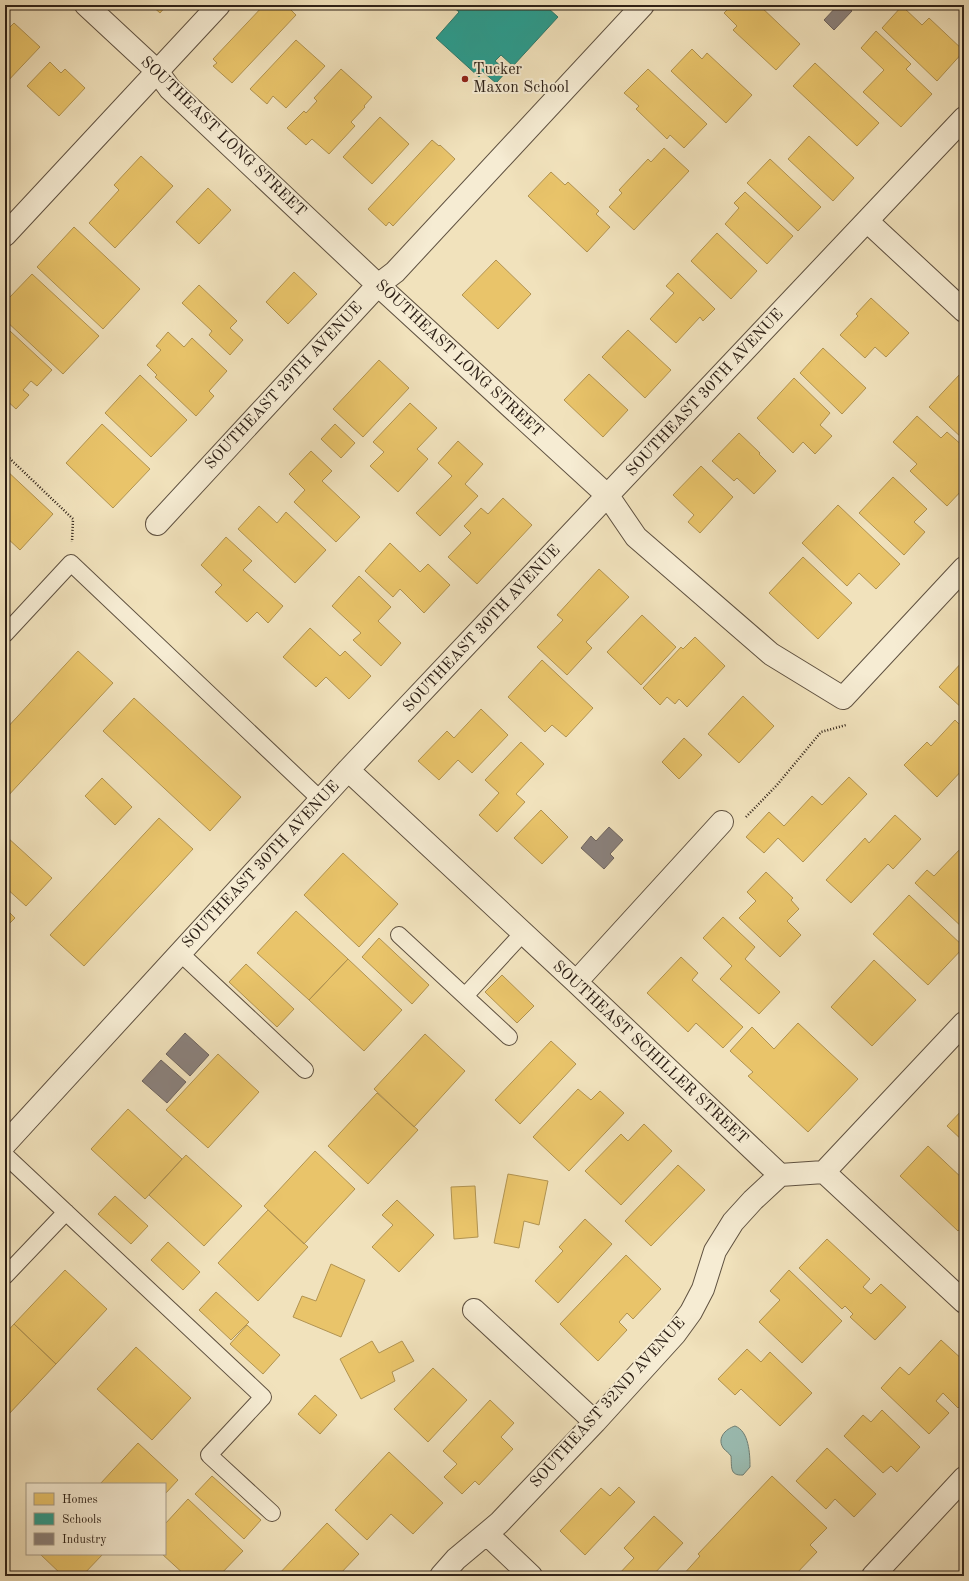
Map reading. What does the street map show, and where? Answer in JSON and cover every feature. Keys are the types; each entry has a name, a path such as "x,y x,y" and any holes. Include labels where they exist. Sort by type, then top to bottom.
{"street":[{"name":"SOUTHEAST LONG STREET","path":"86,5 157,71 170,89 378,285 608,496 636,537 771,654 843,698 964,568"},
{"path":"5,235 219,5"},
{"name":"SOUTHEAST 29TH AVENUE","path":"157,524 378,285 395,272 643,5"},
{"name":"SOUTHEAST 30TH AVENUE","path":"5,1144 348,770 964,118"},
{"path":"867,221 964,311"},
{"name":"SOUTHEAST SCHILLER STREET","path":"348,770 576,982 780,1175"},
{"path":"576,982 722,822"},
{"path":"780,1175 824,1172 964,1023"},
{"path":"824,1172 964,1302"},
{"name":"SOUTHEAST 32ND AVENUE","path":"441,1576 456,1559 487,1534 595,1422 675,1334 703,1289 715,1251 733,1222 753,1200 780,1175"},
{"path":"474,1310 595,1422"},
{"path":"873,1576 964,1478"},
{"path":"487,1534 531,1576"}],"lane":[{"path":"5,634 71,563 321,800"},
{"path":"465,996 523,934"},
{"path":"399,935 509,1037"},
{"path":"180,953 305,1070"},
{"path":"5,1155 263,1397 209,1455 272,1513"},
{"path":"5,1276 66,1212"}],"path":[{"path":"5,454 73,519 71,563"},
{"path":"722,822 746,817 777,785 821,732 846,725"}],"water":[{"path":"735,1426 740,1429 746,1438 750,1456 750,1467 743,1475 735,1474 733,1472 731,1456 724,1449 721,1442 721,1438 725,1432 731,1427"}],"building: Homes":[{"path":"151,5 167,5 160,13"},
{"path":"264,5 288,5 296,15 232,83 213,66 217,63 213,59"},
{"path":"732,5 759,5 800,44 776,70 733,30 737,26 724,13"},
{"path":"902,6 922,25 929,18 964,51 937,81 882,28"},
{"path":"14,23 40,47 5,84 5,32"},
{"path":"876,31 911,64 906,69 932,94 901,127 863,92 884,70 861,48"},
{"path":"296,40 325,66 286,108 273,96 267,104 250,89"},
{"path":"692,49 702,59 707,53 752,95 726,123 671,71"},
{"path":"50,62 61,73 65,69 85,88 59,116 27,86"},
{"path":"815,63 879,123 857,146 793,86"},
{"path":"341,69 372,97 351,122 355,126 329,154 312,139 306,145 287,128 304,111 306,113 317,101 314,98"},
{"path":"648,69 707,124 684,148 670,135 667,139 636,109 639,106 624,93"},
{"path":"380,117 409,144 372,184 343,157"},
{"path":"809,136 854,178 833,201 788,159"},
{"path":"432,140 439,146 440,145 455,159 393,226 389,222 386,226 368,209"},
{"path":"664,148 689,171 634,230 609,207 622,193 619,190 648,159 651,162"},
{"path":"141,156 173,186 115,248 89,223 119,190 114,185"},
{"path":"770,159 821,207 798,231 747,183"},
{"path":"551,172 565,185 568,182 599,211 596,214 610,227 587,252 528,196"},
{"path":"208,188 231,210 199,244 176,222"},
{"path":"745,192 793,236 767,264 725,224 739,208 734,203"},
{"path":"74,227 140,289 103,329 37,267"},
{"path":"717,233 757,271 731,299 691,261"},
{"path":"496,260 531,294 498,329 462,295"},
{"path":"294,272 317,294 288,324 266,302"},
{"path":"678,273 715,309 703,321 700,317 676,343 650,319 674,293 666,286"},
{"path":"32,274 99,336 63,374 5,320 5,299 7,297 9,298"},
{"path":"199,285 237,321 230,328 243,340 230,355 209,335 212,331 182,303"},
{"path":"871,298 909,333 886,357 875,347 865,358 840,335 858,316 856,314"},
{"path":"628,330 671,370 645,398 602,357"},
{"path":"10,331 52,370 37,386 31,381 23,390 29,395 16,409 5,399 5,337"},
{"path":"168,332 184,347 192,338 227,371 209,391 214,396 196,416 155,377 157,375 147,365 161,350 156,346"},
{"path":"823,348 866,388 842,414 800,373"},
{"path":"379,360 409,388 363,437 333,409"},
{"path":"589,374 628,410 603,437 564,400"},
{"path":"960,374 964,377 964,440 929,407"},
{"path":"140,375 187,420 151,457 105,413"},
{"path":"794,378 830,413 820,425 832,436 815,454 803,442 793,453 757,418"},
{"path":"410,403 437,428 417,449 428,459 398,492 370,466 384,452 373,442"},
{"path":"917,416 941,438 947,432 964,447 964,488 947,506 910,471 917,464 893,442"},
{"path":"102,424 150,469 113,508 66,463"},
{"path":"335,424 355,443 341,458 321,439"},
{"path":"739,433 776,471 754,494 737,478 734,481 712,461"},
{"path":"458,441 483,464 465,484 478,496 440,536 416,513 452,476 438,463"},
{"path":"311,451 332,471 322,481 360,517 336,542 294,502 305,490 289,474"},
{"path":"701,466 733,497 700,533 688,522 694,515 673,495"},
{"path":"5,469 53,514 20,550 5,536"},
{"path":"893,477 927,509 914,522 925,532 904,555 859,513"},
{"path":"503,498 532,525 477,584 448,557 471,533 464,526 481,508 488,514"},
{"path":"838,505 900,564 876,589 859,573 847,586 802,543"},
{"path":"259,506 277,523 286,512 326,550 295,583 238,529"},
{"path":"226,537 252,561 243,570 283,606 268,623 257,612 247,622 215,592 222,585 201,565"},
{"path":"390,543 420,572 428,564 450,585 424,613 400,589 393,597 365,571"},
{"path":"803,557 852,603 818,639 769,593"},
{"path":"599,569 629,597 586,642 592,648 567,675 537,647 563,620 557,615"},
{"path":"359,576 391,607 378,621 401,643 381,666 353,640 361,633 332,606"},
{"path":"642,615 676,647 641,685 607,652"},
{"path":"310,628 340,656 345,651 371,676 349,699 326,677 316,687 283,657"},
{"path":"695,637 725,666 687,707 679,699 675,704 667,697 660,705 643,688 681,647 683,649"},
{"path":"78,651 113,683 6,798 5,730"},
{"path":"542,660 593,708 566,737 552,725 545,732 508,697"},
{"path":"964,660 964,710 939,687"},
{"path":"743,696 774,726 739,763 708,734"},
{"path":"134,698 241,797 210,831 103,731"},
{"path":"481,709 508,735 472,773 458,760 439,780 418,761 447,731 454,738"},
{"path":"955,720 964,729 964,768 937,797 904,765 927,742 931,746"},
{"path":"684,738 702,755 679,779 662,762"},
{"path":"521,742 544,764 516,794 525,802 497,832 479,815 499,793 485,780"},
{"path":"849,777 867,794 803,862 778,838 764,853 746,837 769,812 784,826 812,796 822,805"},
{"path":"102,778 132,807 115,825 85,796"},
{"path":"541,810 568,837 542,864 514,838"},
{"path":"895,815 921,839 893,869 888,864 851,903 826,880 865,838 869,843"},
{"path":"159,818 193,849 84,966 50,935"},
{"path":"7,837 52,878 26,906 5,887 5,839"},
{"path":"964,845 964,929 915,883 927,870 934,876"},
{"path":"343,853 398,904 359,947 304,895"},
{"path":"766,872 793,898 791,900 799,909 787,921 801,935 780,957 739,918 756,901 747,892"},
{"path":"909,895 964,947 928,985 873,934"},
{"path":"5,908 15,918 5,928"},
{"path":"296,911 348,959 309,1000 257,953"},
{"path":"723,917 755,947 745,959 780,992 759,1014 720,979 732,966 703,938"},
{"path":"379,938 429,985 412,1004 362,957"},
{"path":"681,957 698,973 692,980 743,1027 723,1048 696,1023 688,1032 647,993"},
{"path":"348,959 402,1010 364,1051 309,1000"},
{"path":"874,960 916,1000 872,1046 831,1007"},
{"path":"246,964 294,1009 277,1027 229,982"},
{"path":"502,975 534,1006 517,1023 485,992"},
{"path":"798,1023 858,1079 808,1132 748,1076 753,1072 730,1051 752,1027 774,1049"},
{"path":"425,1034 465,1071 414,1127 374,1089"},
{"path":"551,1041 576,1064 520,1124 495,1100"},
{"path":"218,1054 259,1092 208,1148 166,1110"},
{"path":"578,1089 591,1100 600,1091 624,1113 569,1171 533,1137"},
{"path":"377,1093 418,1130 368,1184 328,1146"},
{"path":"964,1108 964,1142 947,1126"},
{"path":"128,1109 182,1159 145,1199 91,1149"},
{"path":"644,1124 672,1151 621,1205 585,1171 621,1134 628,1141"},
{"path":"928,1146 964,1180 964,1224 958,1231 900,1176"},
{"path":"315,1151 355,1189 304,1244 264,1206"},
{"path":"186,1155 242,1206 204,1246 149,1195"},
{"path":"678,1165 705,1190 651,1246 625,1221"},
{"path":"508,1174 548,1181 539,1225 524,1221 519,1248 494,1243"},
{"path":"475,1186 478,1237 454,1239 451,1187"},
{"path":"115,1196 148,1226 131,1244 98,1214"},
{"path":"397,1200 434,1235 399,1272 372,1247 393,1225 382,1215"},
{"path":"268,1210 308,1247 258,1301 218,1263"},
{"path":"585,1219 612,1244 558,1303 535,1281 563,1251 559,1247"},
{"path":"827,1239 870,1279 863,1287 871,1294 881,1284 906,1307 875,1340 850,1317 853,1314 845,1306 842,1309 799,1268"},
{"path":"168,1242 200,1272 183,1290 151,1260"},
{"path":"626,1255 661,1289 633,1319 627,1313 619,1322 627,1330 598,1361 560,1324"},
{"path":"331,1264 365,1280 341,1337 293,1317 302,1296 316,1301"},
{"path":"65,1270 107,1309 56,1364 14,1324"},
{"path":"789,1270 842,1321 802,1363 759,1322 780,1300 770,1291"},
{"path":"216,1292 249,1322 231,1340 199,1310"},
{"path":"14,1324 56,1364 8,1415 5,1412 5,1334"},
{"path":"247,1325 280,1355 263,1374 230,1344"},
{"path":"941,1340 964,1361 964,1402 958,1408 943,1393 936,1401 949,1413 929,1434 881,1388 900,1367 909,1375"},
{"path":"372,1341 379,1353 402,1341 414,1361 392,1372 395,1381 361,1399 340,1359"},
{"path":"136,1347 191,1398 152,1440 97,1389"},
{"path":"747,1349 761,1362 770,1352 812,1393 780,1426 741,1389 735,1395 718,1379"},
{"path":"433,1368 467,1400 428,1442 394,1409"},
{"path":"315,1395 337,1415 320,1434 298,1414"},
{"path":"490,1400 514,1423 501,1437 513,1449 479,1485 475,1481 462,1494 444,1477 457,1464 443,1451"},
{"path":"882,1410 920,1447 897,1472 891,1466 883,1473 844,1436 863,1415 871,1422"},
{"path":"138,1443 178,1480 166,1493 166,1483 101,1483"},
{"path":"827,1448 876,1494 854,1517 835,1499 826,1509 796,1481"},
{"path":"389,1452 443,1503 413,1534 391,1514 367,1540 335,1510"},
{"path":"212,1476 261,1520 244,1539 195,1494"},
{"path":"772,1476 827,1528 810,1545 817,1552 794,1576 682,1576 700,1556 698,1554"},
{"path":"619,1487 635,1502 585,1555 560,1531 601,1488 610,1496"},
{"path":"188,1499 243,1551 219,1576 186,1576 163,1555 166,1555 166,1523"},
{"path":"654,1516 683,1543 653,1575 649,1571 644,1576 617,1576 634,1558 624,1548"},
{"path":"327,1523 359,1554 338,1576 277,1576"},
{"path":"41,1555 102,1555 82,1576 63,1576"}],"building: Schools":[{"path":"451,5 551,5 548,8 558,17 513,66 501,55 495,61 507,71 496,83 483,72 479,77 436,38 459,12"}],"building: Industry":[{"path":"838,5 845,5 852,11 834,30 824,20"},
{"path":"609,827 623,840 610,854 614,858 604,869 581,848 591,836 596,841"},
{"path":"185,1033 209,1055 190,1076 166,1054"},
{"path":"161,1060 186,1082 167,1103 142,1081"}],"place":[{"name":"Tucker Maxon School","path":"465,79"}]}
